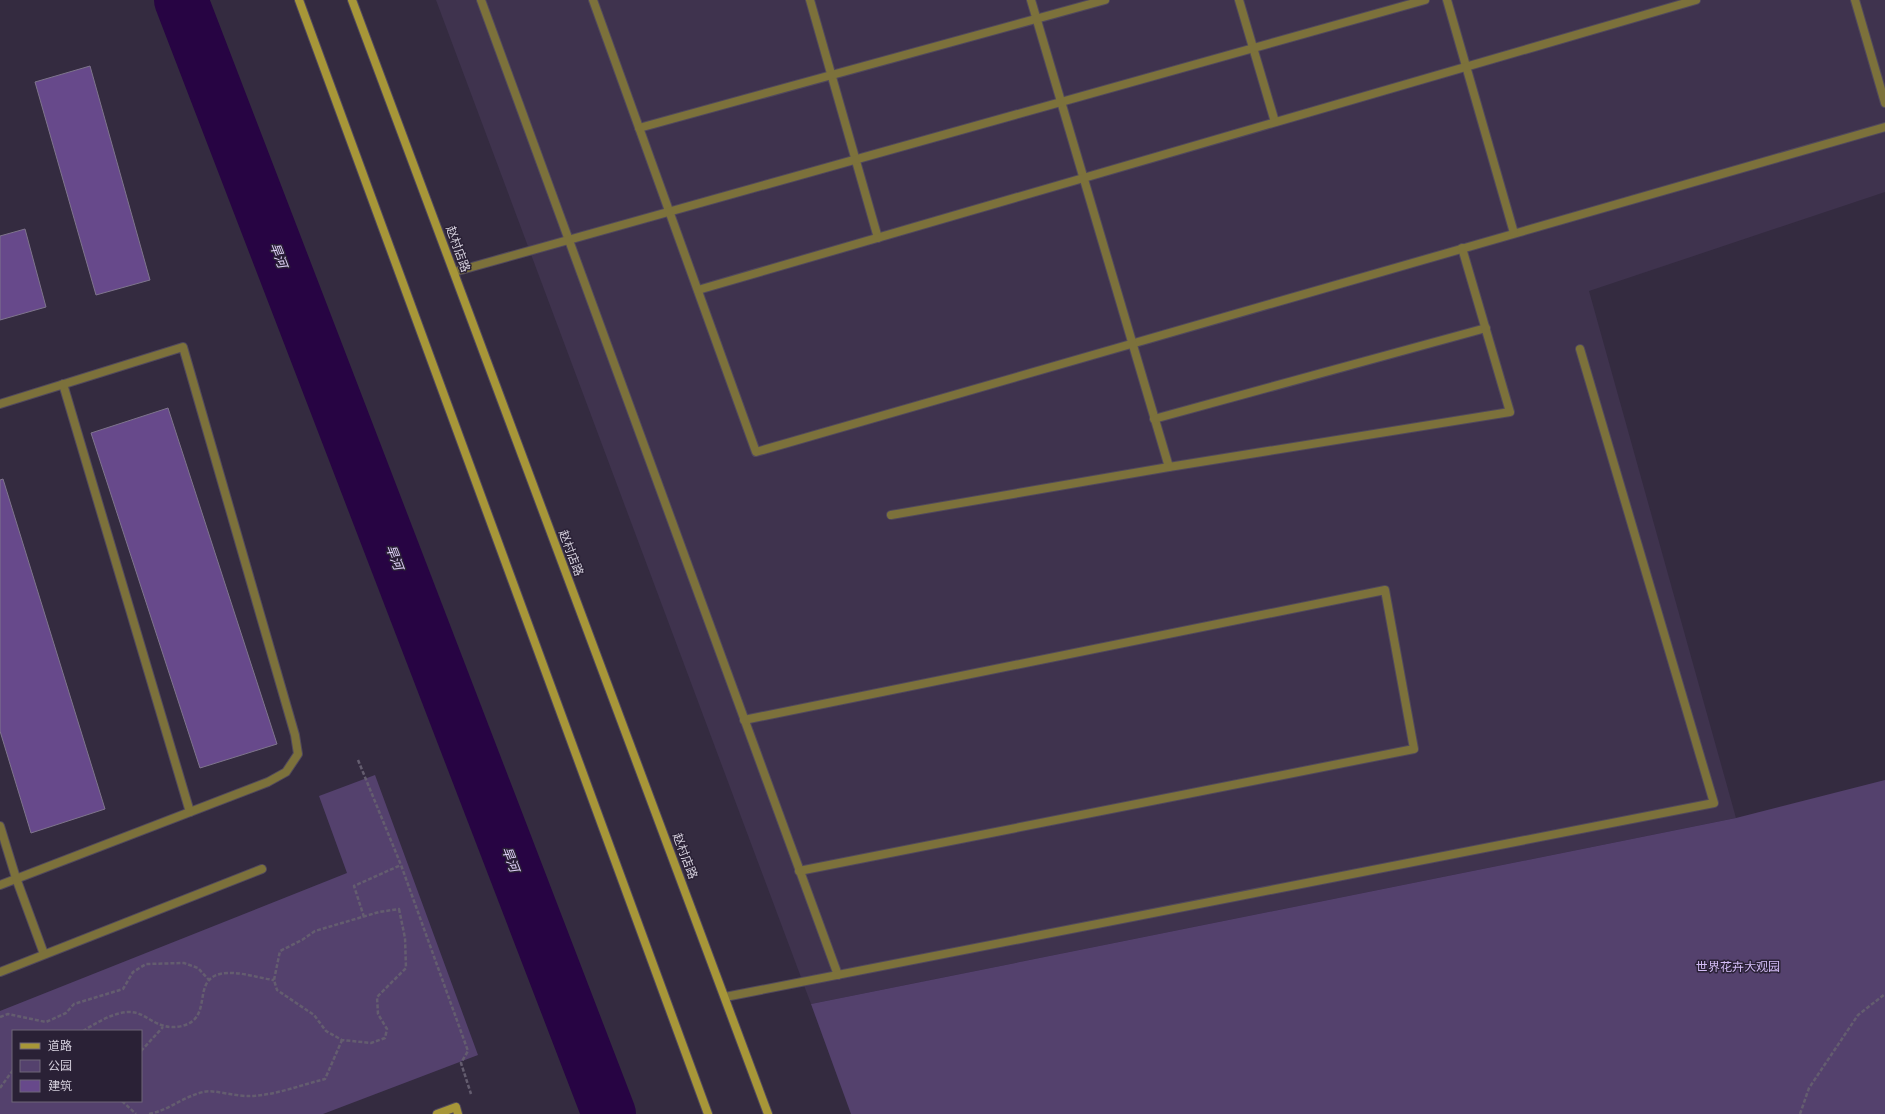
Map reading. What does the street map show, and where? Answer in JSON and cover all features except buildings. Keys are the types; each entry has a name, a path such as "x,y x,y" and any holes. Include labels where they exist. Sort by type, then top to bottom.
{"main road":[{"path":"299,0 708,1114"},
{"name":"赵村店路","path":"352,0 768,1114"},
{"path":"437,1114 456,1107 458,1114"}],"lane":[{"path":"481,0 838,975"},
{"path":"593,0 756,452 1885,127"},
{"path":"810,0 878,238"},
{"path":"1031,0 1169,467"},
{"path":"639,128 1105,0"},
{"path":"1239,0 1275,122"},
{"path":"454,272 1425,0"},
{"path":"1447,0 1514,234"},
{"path":"698,290 1696,0"},
{"path":"1855,0 1885,103"},
{"path":"891,515 1169,467 1510,412 1462,248"},
{"path":"1154,419 1486,328"},
{"path":"0,404 183,347 295,735 298,754 286,772 268,782 0,885"},
{"path":"725,997 1714,803 1580,349"},
{"path":"63,384 190,812"},
{"path":"744,720 1385,590 1414,749 800,871"},
{"path":"0,826 16,878 44,954"},
{"path":"0,972 262,869"}],"path":[{"path":"358,760 401,865 468,1051 461,1063 473,1099"},
{"path":"364,917 354,886 401,865"},
{"path":"400,909 405,938 406,968 377,997 378,1014 387,1029 385,1038 371,1043 342,1040 326,1032 314,1015 277,990 274,980 280,951 302,940 315,931 364,917 400,909"},
{"path":"0,1017 8,1014 46,1022 66,1013 74,1004 123,989 133,972 146,964 184,963 198,968 209,980"},
{"path":"85,1030 104,1019 128,1012 163,1027 188,1024 202,1010 203,990 209,980 220,974 274,980"},
{"path":"1800,1114 1809,1088 1858,1015 1885,994"},
{"path":"142,1050 163,1027"},
{"path":"149,1114 162,1112 184,1099 204,1092 235,1096 252,1096 273,1093 325,1078 342,1040"},
{"path":"0,1088 12,1071"},
{"path":"123,1102 136,1114"}],"shaded area":[{"path":"436,0 1885,0 1885,192 1589,291 1736,818 811,1004"}],"green space":[{"path":"375,775 478,1055 323,1114 0,1114 0,1011 347,873 319,796"},
{"name":"世界花卉大观园","path":"1885,780 1885,1114 851,1114 811,1004 1736,818"}],"waterway":[{"name":"旱河","path":"181,0 609,1114"}]}
